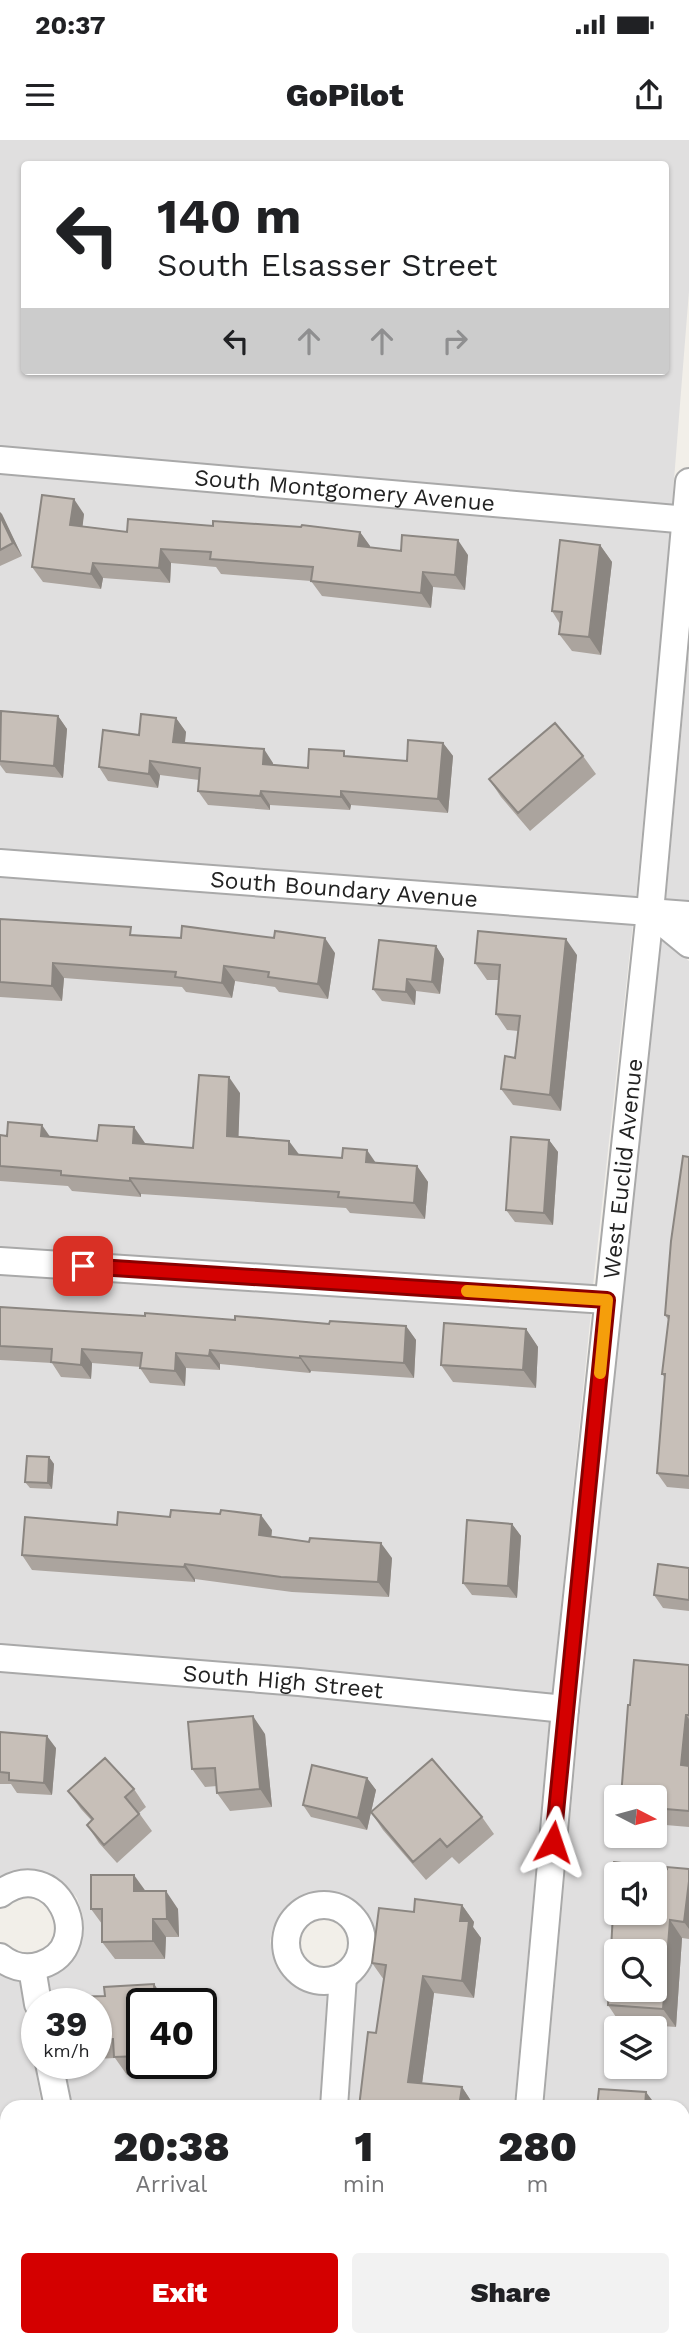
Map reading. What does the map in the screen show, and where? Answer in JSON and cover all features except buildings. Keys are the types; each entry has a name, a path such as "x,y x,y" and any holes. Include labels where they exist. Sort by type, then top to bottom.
{"street":[{"name":"South Montgomery Avenue","path":"0,460 687,520"},
{"name":"West Euclid Avenue","path":"530,2100 565,1709 650,912 689,482"},
{"name":"South Boundary Avenue","path":"0,863 689,915"},
{"path":"650,912 689,944"},
{"path":"0,1261 607,1300"},
{"name":"South High Street","path":"0,1658 299,1682 565,1709"},
{"path":"0,1894 14,1886 28,1883 53,1892 63,1903 68,1916 69,1931 57,1956 45,1964 32,1968 18,1967 0,1957"},
{"path":"32,1968 35,1988"},
{"path":"334,2100 343,1976"},
{"path":"53,2079 57,2100"}],"shaded area":[{"path":"0,140 689,140 689,291 672,505 0,447"},
{"path":"0,473 670,532 636,897 0,850"},
{"path":"689,649 689,902 666,900"},
{"path":"0,877 633,924 593,1286 0,1248"},
{"path":"662,939 689,961 689,2100 545,2100 580,1711"},
{"path":"0,1274 591,1312 552,1695 299,1669 0,1645"},
{"path":"0,1671 297,1695 549,1721 515,2100 349,2100 357,1983 372,1964 377,1939 372,1920 365,1909 351,1898 328,1891 309,1893 297,1898 280,1913 270,1941 275,1962 284,1977 299,1988 312,1993 327,1994 319,2100 72,2100 67,2079 112,2079 112,1988 50,1988 48,1977 66,1967 79,1948 84,1930 83,1916 77,1898 65,1884 49,1875 30,1870 0,1878"},
{"path":"0,1974 19,1980 21,2079 37,2079 41,2100 0,2100"}],"slow traffic":[{"path":"467,1291 607,1300 600,1373"}],"route":[{"path":"83,1266 607,1300 553,1842"}]}
